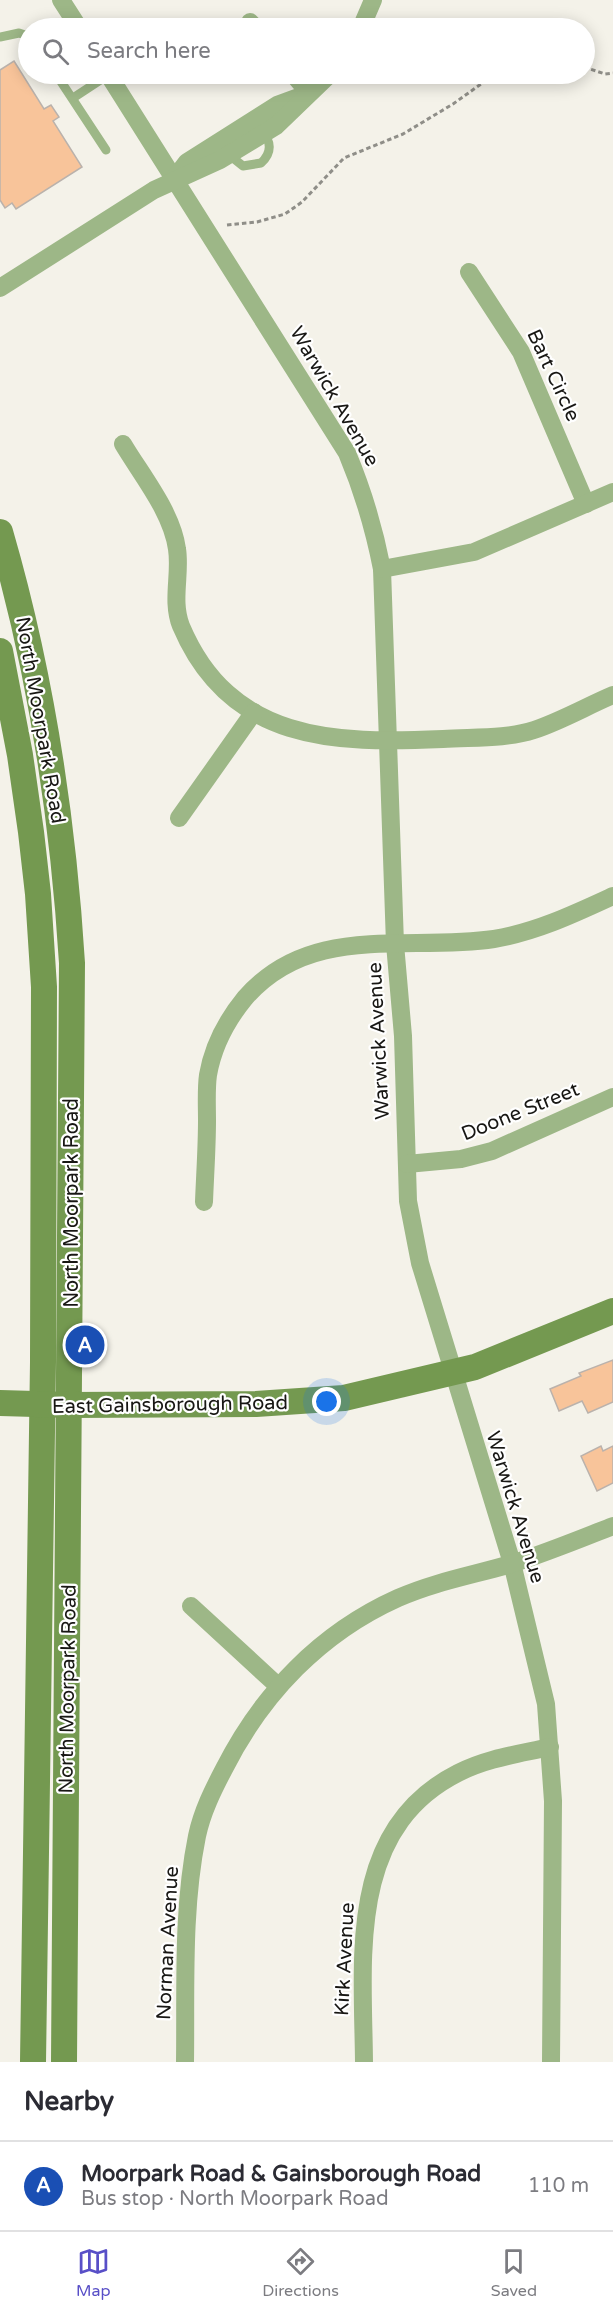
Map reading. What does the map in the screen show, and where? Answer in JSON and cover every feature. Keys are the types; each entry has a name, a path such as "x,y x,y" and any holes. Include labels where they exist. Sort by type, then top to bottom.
{"main road":[{"name":"North Moorpark Road","path":"0,532 31,651 54,781 64,856 72,963 64,2062"},
{"name":"North Moorpark Road","path":"0,651 21,755 38,894 44,987 33,2062"},
{"name":"East Gainsborough Road","path":"0,1403 70,1406 307,1402 382,1391 453,1374 613,1311"}],"street":[{"path":"61,0 73,18"},
{"path":"366,18 373,0"},
{"name":"Warwick Avenue","path":"114,84 347,453 362,489 382,569 395,944 403,1036 408,1201 420,1263 512,1563 544,1694 550,1747 553,1973 551,2062"},
{"path":"301,84 309,93"},
{"path":"0,288 174,179 195,174 264,133 285,119 319,84"},
{"path":"174,179 187,162 277,105 309,93"},
{"name":"Bart Circle","path":"469,272 521,352 586,504"},
{"path":"123,444 160,505 172,531 178,552 177,607 184,631 224,692 268,722 309,735 389,741 512,735 534,730 613,695"},
{"path":"382,569 474,552 613,492"},
{"path":"179,818 254,712"},
{"path":"204,1202 208,1075 219,1037 237,1008 254,988 290,961 316,951 350,946 490,939 516,935 549,925 613,896"},
{"name":"Doone Street","path":"407,1164 461,1159 492,1151 613,1097"},
{"name":"Norman Avenue","path":"185,2062 187,1912 198,1833 211,1794 255,1714 302,1660 371,1612 399,1598 444,1582 512,1563 613,1526"},
{"path":"191,1606 278,1686"},
{"name":"Kirk Avenue","path":"364,2062 365,1916 380,1856 393,1830 426,1793 459,1772 498,1758 550,1747"}],"lane":[{"path":"0,37 18,33"},
{"path":"63,84 106,150"},
{"path":"73,98 93,84"},
{"path":"231,154 230,145 238,131 254,128 264,133"}],"path":[{"path":"595,70 605,74 613,73"},
{"path":"227,225 257,222 285,214 302,202 344,158 403,134 481,84"}],"building":[{"path":"14,61 18,67 18,84 28,84 44,109 51,105 59,117 53,121 82,167 16,209 12,203 5,208 0,200 0,70"},
{"path":"613,1360 613,1402 588,1413 582,1401 559,1411 550,1389 581,1376 579,1373"},
{"path":"601,1446 603,1451 613,1446 613,1483 597,1491 581,1456"}],"place":[{"name":"Moorpark Road & Gainsborough Road","path":"85,1345"}]}
